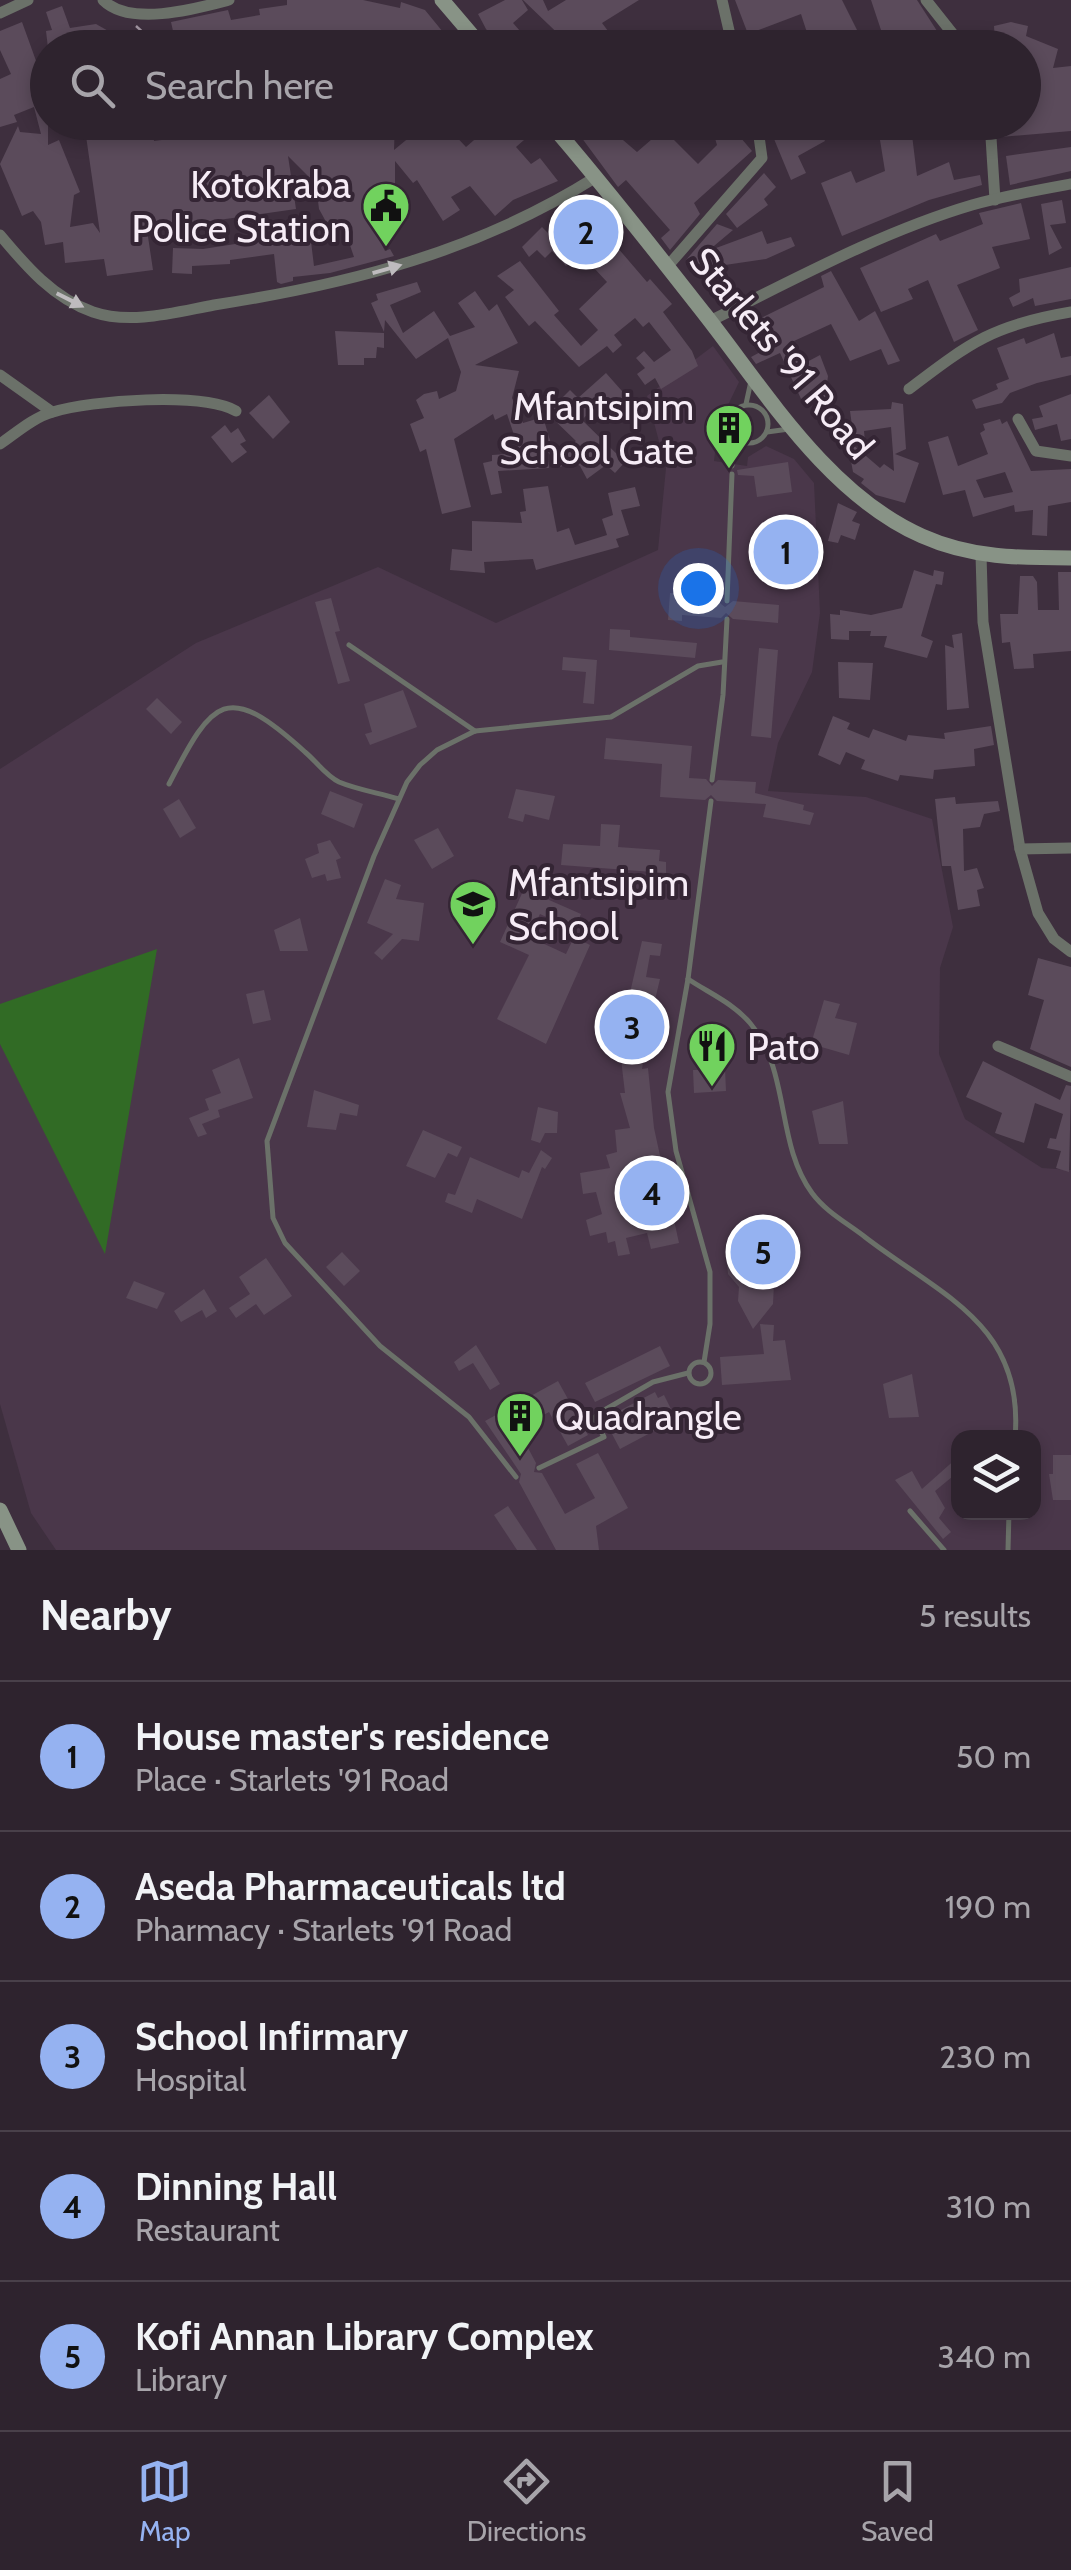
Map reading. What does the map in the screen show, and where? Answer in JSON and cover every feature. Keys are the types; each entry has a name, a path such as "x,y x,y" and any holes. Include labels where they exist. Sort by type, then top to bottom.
{"street":[{"path":"0,14 28,0"},
{"path":"103,0 119,12 142,14 229,0"},
{"path":"442,0 468,30"},
{"path":"722,0 729,30"},
{"path":"926,0 950,30"},
{"name":"Starlets '91 Road","path":"564,140 752,378 853,490 918,534 980,556 1071,558"},
{"path":"667,267 762,158 760,140"},
{"path":"991,140 995,200"},
{"path":"0,234 51,290 70,301 114,316 147,316 312,290 455,248 513,224 596,177"},
{"path":"710,321 834,260 924,222 995,200 1071,185"},
{"path":"909,389 987,335 1016,321 1071,312"},
{"path":"0,375 52,412"},
{"path":"0,444 52,412 179,400 204,400 236,411"},
{"path":"1018,418 1036,451 1071,456"},
{"path":"980,556 983,622 1020,849 1038,913 1054,939 1071,952"},
{"path":"1020,849 1071,848"},
{"path":"998,1046 1071,1077"},
{"path":"0,1510 20,1550"}],"lane":[{"path":"732,466 732,416 746,404 752,378"},
{"path":"746,404 762,409 768,420 767,432"},
{"path":"734,452 767,432 794,428"},
{"path":"732,433 747,442"},
{"path":"727,600 732,474"},
{"path":"712,780 725,676 722,662 727,618"},
{"path":"349,645 475,731"},
{"path":"516,1477 470,1417 380,1346 285,1243 269,1196 267,1140 399,798 420,765 437,750 475,731 611,717 698,666 722,662"},
{"path":"169,784 200,725 218,710 234,706 262,715 337,782 399,798"},
{"path":"688,1373 698,1384 708,1381 711,1370 704,1362 710,1272 676,1151 668,1092 688,979 710,800"},
{"path":"688,979 724,1000 750,1022 763,1043 779,1084 790,1153 812,1193 841,1221 954,1299 993,1339 1012,1380 1014,1430"},
{"path":"539,1468 604,1437 594,1418 610,1406 652,1382 688,1373 693,1364 704,1362"},
{"path":"910,1511 944,1550"},
{"path":"1008,1550 1009,1520"}],"path":[{"path":"119,12 141,30"}],"shaded area":[{"name":"Mfantsipim School","path":"713,346 739,382 718,426 714,461 747,466 748,457 766,446 794,459 814,483 820,613 812,672 778,743 768,791 866,797 932,819 953,927 940,968 939,1054 965,1119 1042,1168 1071,1170 1071,1550 56,1550 31,1513 0,1404 0,769 196,643 378,567 496,623 658,550 666,468 647,396"}],"green space":[{"path":"157,949 105,1254 0,1044 0,1004"}],"building":[{"path":"287,0 363,0 400,8 401,2 425,10 441,30 173,30 171,22 228,10 231,20 260,15 259,9 287,5"},
{"path":"505,0 522,0 528,10 513,23 519,30 487,30 478,14"},
{"path":"523,0 543,0 548,11 566,0 639,0 602,23 607,30 554,30"},
{"path":"735,0 842,0 857,30 806,30 801,14 759,30 746,30"},
{"path":"871,0 917,0 936,30 881,30"},
{"path":"62,6 70,28 96,24 107,30 52,30 46,12"},
{"path":"22,22 30,44 30,109 14,115 17,122 0,127 0,79 11,74 0,50 0,31"},
{"path":"1011,22 1028,26 1027,30 994,30 994,26"},
{"path":"1041,42 1058,49 1053,68 1071,66 1071,131 1041,134"},
{"path":"18,126 20,132 30,133 30,140 48,140 48,145 59,140 80,192 74,195 70,227 93,223 100,233 87,140 394,140 394,150 406,140 459,140 466,147 474,140 524,140 516,147 531,164 540,158 558,181 513,200 495,216 470,186 451,197 460,210 443,221 417,180 413,183 395,161 395,198 364,198 373,220 370,222 385,251 390,249 394,256 330,273 293,277 293,281 281,284 277,282 274,254 230,260 230,264 192,266 192,274 172,273 173,248 203,249 287,236 288,219 308,217 314,266 354,257 342,222 330,229 319,209 318,201 328,196 288,156 296,209 147,230 153,270 107,276 104,259 65,263 63,242 45,245 41,222 33,211 22,216 0,164"},
{"path":"583,140 623,140 637,152 651,140 674,140 698,164 717,145 715,140 743,140 752,151 694,203 700,214 670,250 661,238 670,230 626,180 618,187"},
{"path":"774,140 825,140 798,156 806,173 791,180"},
{"path":"880,140 913,140 917,176 949,162 954,180 980,175 982,185 929,200 842,236 821,183 851,171 856,183 885,171"},
{"path":"1071,147 1071,171 1010,185 1006,156"},
{"path":"764,173 776,187 764,199 768,205 737,228 726,214"},
{"path":"1062,200 1066,223 1050,225 1062,248 1049,255 1041,204"},
{"path":"1021,203 1030,239 992,247 1000,268 957,285 978,330 954,342 928,280 908,289 913,299 881,312 860,268 936,234 940,241 983,224 979,213"},
{"path":"587,212 647,282 650,279 672,304 663,312 692,351 698,366 661,389 655,378 645,385 637,374 645,368 636,358 644,351 654,362 671,350 649,322 643,327 635,318 614,335 622,345 613,353 607,346 579,367 535,321 529,326 505,297 514,290 497,276 520,261 559,311 554,315 581,346 598,330 579,309 607,282 594,268 597,265 584,251 566,266 552,251 545,258 537,250 529,257 522,247 542,227 551,236 557,231 561,235"},
{"path":"717,224 733,230 708,251 762,231 767,244 791,237 795,246 766,259 725,265 723,271 686,260"},
{"path":"1071,267 1071,299 1035,306 1033,298 1013,307 1009,298 1020,292 1019,279"},
{"path":"831,271 859,321 875,311 900,361 888,365 881,349 850,361 831,324 794,341 805,363 820,355 828,376 825,399 802,401 780,353 756,364 751,357 773,345 759,319 824,287 821,276"},
{"path":"417,282 421,292 390,305 403,333 434,311 450,336 475,327 458,303 475,291 489,311 497,304 518,343 475,365 519,371 512,398 523,423 543,417 555,457 576,441 547,413 570,390 578,398 606,373 637,408 628,418 608,399 600,401 582,420 625,462 615,473 606,465 587,479 580,466 573,462 560,467 547,451 549,468 498,471 502,493 491,495 483,463 492,461 492,455 520,453 507,414 495,420 493,414 454,439 471,507 442,514 426,449 420,452 410,424 424,418 416,400 437,391 439,399 456,391 461,372 448,338 416,359 385,320 384,332 371,303 378,300 376,294"},
{"path":"335,331 384,333 384,348 377,347 376,358 364,358 364,365 338,365"},
{"path":"1054,333 1061,358 1071,356 1071,375 1037,383 1010,393 1002,403 976,409 972,400 998,389 996,384 1009,379 997,348 1024,338 1026,344"},
{"path":"1071,394 1071,439 1061,441 1057,424 1035,430 1032,419 1043,417 1039,406"},
{"path":"269,395 290,422 273,439 249,413"},
{"path":"892,402 903,404 906,449 895,454 919,463 905,503 876,495 861,483 864,479 853,472 846,434 853,433 850,411 891,409","holes":["891,427 894,471 884,464 880,468 852,444 865,442 864,431"]},
{"path":"1007,421 1031,471 1071,469 1071,502 1048,506 1047,536 1032,535 1033,510 1015,512 1014,505 973,517 965,490 943,495 928,442 948,436 958,466 988,454 980,433 985,430 983,424","holes":["1005,472 1013,492 984,498 976,480"]},
{"path":"225,425 231,433 238,428 246,441 240,444 247,452 232,463 211,437"},
{"path":"788,462 792,492 757,497 754,476 738,475 737,470"},
{"path":"548,486 557,532 569,528 575,545 607,535 602,519 613,515 608,493 635,487 640,506 621,510 629,535 616,539 619,547 536,570 533,559 484,562 485,573 450,570 452,549 472,551 472,521 522,523 520,512 526,511 523,489"},
{"path":"838,503 857,512 852,521 860,524 855,540 841,535 838,543 828,541"},
{"path":"775,522 781,542 798,537 806,562 782,568 780,587 760,526"},
{"path":"914,570 933,576 934,570 944,572 942,585 936,584 921,636 933,641 927,658 884,647 887,636 870,636 871,631 849,631 849,640 831,639 830,614 840,615 840,610 871,615 902,608"},
{"path":"1058,572 1071,572 1071,651 1033,654 1034,668 1014,669 1010,642 1002,643 1000,614 1018,614 1020,576 1033,576 1037,582 1038,610 1059,610"},
{"path":"689,575 718,577 716,600 725,607 733,601 779,605 778,623 733,619 726,613 721,618 682,615 682,621 668,620 670,593 687,594"},
{"path":"331,598 340,631 335,632 350,681 338,684 315,602"},
{"path":"610,629 630,630 630,637 697,643 695,658 609,650"},
{"path":"962,633 969,708 947,710 945,645 954,648 952,635"},
{"path":"759,648 778,650 771,738 751,736"},
{"path":"563,657 597,660 594,704 583,703 586,672 562,670"},
{"path":"838,662 873,663 870,700 839,698"},
{"path":"403,690 417,727 370,745 365,734 372,732 364,704"},
{"path":"157,698 182,722 171,734 146,709"},
{"path":"833,716 850,723 847,729 869,738 873,729 906,741 908,735 945,739 944,733 991,726 994,745 974,749 975,766 934,770 933,779 900,775 898,781 861,769 865,760 846,752 840,765 818,755"},
{"path":"606,738 692,746 689,778 706,779 712,786 718,780 756,782 755,793 804,805 803,810 814,813 810,825 763,817 766,804 717,801 711,795 705,800 660,797 662,764 604,759"},
{"path":"516,789 555,796 549,820 525,814 523,822 508,818"},
{"path":"330,791 363,804 354,828 321,814"},
{"path":"955,797 956,804 998,801 1000,811 984,814 980,827 963,829 964,871 977,868 984,888 977,890 980,906 958,910 951,866 942,866 935,799"},
{"path":"179,799 196,828 180,838 163,809"},
{"path":"601,824 620,825 618,847 660,850 659,861 666,862 666,873 561,865 563,844 600,846"},
{"path":"438,828 454,856 432,869 414,840"},
{"path":"330,840 341,858 336,860 341,878 327,881 325,874 312,878 305,859 319,853 317,844"},
{"path":"385,879 401,885 396,899 424,903 419,941 402,939 382,960 374,953 393,934 367,923"},
{"path":"524,889 581,914 574,930 540,914 529,937 566,954 574,937 590,945 546,1044 497,1019 529,955 500,942"},
{"path":"300,918 308,951 280,951 274,930"},
{"path":"642,941 662,944 660,956 650,955 646,977 660,979 649,1025 657,1027 655,1040 647,1039 642,1069 648,1068 654,1128 679,1243 651,1249 647,1233 626,1238 630,1254 618,1256 615,1241 608,1243 606,1232 590,1236 586,1220 602,1214 596,1192 583,1194 580,1173 610,1168 606,1155 617,1152 615,1130 630,1128 620,1093 625,1093 621,1059 612,1058 620,1018 632,1020 636,998 629,997"},
{"path":"1038,958 1071,967 1071,1067 1030,1049 1044,1000 1028,995"},
{"path":"264,990 271,1020 253,1024 246,994"},
{"path":"824,1000 840,1004 835,1018 857,1023 849,1055 811,1044"},
{"path":"239,1058 253,1098 218,1110 220,1117 202,1124 207,1134 198,1137 189,1118 209,1110 205,1099 221,1093 212,1070"},
{"path":"983,1061 1060,1100 1066,1085 1071,1086 1069,1172 1056,1168 1061,1151 1047,1148 1050,1138 1056,1139 1063,1114 1035,1103 1024,1143 995,1133 1002,1113 966,1097"},
{"path":"725,1069 726,1091 694,1093 693,1070"},
{"path":"314,1090 359,1105 357,1116 340,1113 336,1130 307,1127"},
{"path":"843,1101 848,1144 819,1144 812,1111"},
{"path":"538,1107 558,1112 557,1133 545,1133 540,1143 531,1140"},
{"path":"423,1130 462,1147 457,1157 448,1153 435,1178 406,1166"},
{"path":"541,1150 552,1158 545,1169 542,1167 522,1219 477,1199 472,1213 445,1202 448,1193 455,1195 470,1157 519,1178 522,1170 529,1173"},
{"path":"756,1237 775,1247 782,1267 774,1284 773,1304 753,1329 738,1301 739,1287 728,1274 727,1263 736,1244"},
{"path":"342,1252 360,1271 344,1286 326,1267"},
{"path":"266,1258 292,1296 264,1315 256,1304 236,1318 229,1308 250,1294 239,1277"},
{"path":"134,1281 165,1293 157,1309 126,1298"},
{"path":"204,1289 217,1311 206,1318 202,1310 181,1322 174,1311"},
{"path":"760,1324 774,1325 773,1341 785,1340 791,1380 722,1385 720,1357 764,1354"},
{"path":"476,1345 500,1384 490,1390 473,1363 459,1371 454,1362"},
{"path":"660,1346 670,1366 595,1402 585,1383"},
{"path":"912,1374 919,1417 889,1418 883,1384"},
{"name":"Quadrangle","path":"558,1381 588,1435 568,1446 549,1412 518,1429 536,1463 534,1472 542,1473 565,1514 595,1498 576,1464 598,1453 628,1508 596,1526 599,1550 556,1550 519,1482 521,1474 485,1421"},
{"path":"655,1392 658,1398 664,1395 673,1413 668,1416 671,1422 620,1449 604,1419"},
{"path":"1053,1455 1071,1455 1071,1500 1053,1500 1049,1474 1053,1474"},
{"path":"951,1463 951,1478 935,1491 945,1508 939,1518 951,1532 943,1539 895,1480 912,1471 922,1489"},
{"path":"508,1506 537,1550 517,1550 494,1515"}],"place":[{"name":"Aseda Pharmaceuticals ltd","path":"586,232"},
{"name":"Kotokraba Police Station","path":"386,248"},
{"name":"Mfantsipim School Gate","path":"729,470"},
{"name":"House master's residence","path":"786,552"},
{"name":"Mfantsipim School","path":"473,946"},
{"name":"School Infirmary","path":"632,1027"},
{"name":"Pato","path":"712,1088"},
{"name":"Dinning Hall","path":"652,1193"},
{"name":"Kofi Annan Library Complex","path":"763,1252"},
{"name":"Quadrangle","path":"520,1458"}]}
